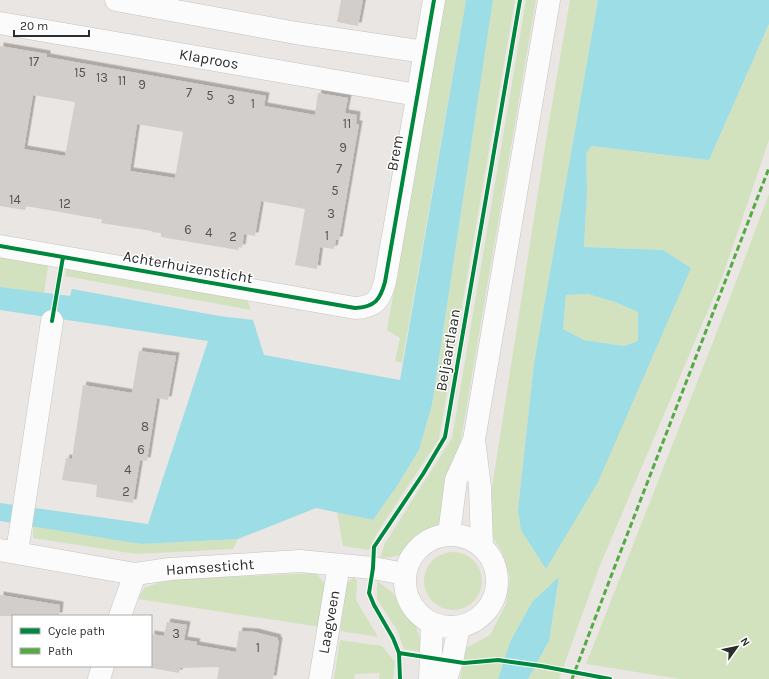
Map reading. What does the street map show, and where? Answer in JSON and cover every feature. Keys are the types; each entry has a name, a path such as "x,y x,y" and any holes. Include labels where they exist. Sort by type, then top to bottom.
{"street":[{"path":"116,0 296,33 425,52"},
{"name":"Brem","path":"372,305 381,296 385,282 434,0"},
{"path":"449,534 456,480 474,440 549,0"},
{"name":"Klaproos","path":"0,23 417,95"},
{"name":"Achterhuizensticht","path":"0,246 354,308 372,305"},
{"name":"Hamsesticht","path":"52,321 25,497 12,546 135,574 170,569 300,561 373,568 405,574"},
{"path":"474,440 480,487 482,546"},
{"path":"449,534 462,535 482,546 495,562 498,583 492,603 479,619 459,627 447,628 432,623 416,611 406,594 405,574 413,554 418,549 429,540 449,534"},
{"name":"Laagveen","path":"320,679 339,564"},
{"path":"120,615 135,574"},
{"path":"430,679 432,623"},
{"path":"446,679 452,661 459,627"},
{"path":"99,679 103,667"}],"green space":[{"path":"444,0 466,0 402,363 395,361 400,338 387,330"},
{"path":"493,0 515,0 439,439 377,533 369,550 343,546 337,512 373,520 397,486 419,450 432,405"},
{"path":"526,0 536,0 456,469 442,522 425,532 400,555 380,558 385,543 452,438"},
{"path":"570,0 598,0 534,363 518,509 691,268 663,250 584,247 587,191 586,154 591,146 709,160 769,24 769,140 723,275 599,568 559,679 528,679 549,641 559,578 532,602 510,642 498,679 460,679 466,648 490,635 506,604 510,578 502,552 486,526 548,128"},
{"path":"769,194 769,679 680,679 586,664 720,324"},
{"path":"0,257 48,266 44,293 0,287"},
{"path":"67,268 247,298 251,310 65,276"},
{"path":"588,294 615,302 638,312 638,341 624,346 584,340 563,329 566,295"},
{"path":"33,525 141,544 238,539 233,549 136,554 33,538"},
{"path":"447,552 459,552 474,560 482,575 482,587 474,602 459,610 447,610 432,602 424,587 424,575 432,560"},
{"path":"316,573 325,584 320,627 138,599 144,588 161,582 181,579"},
{"path":"354,577 357,581 356,600 378,637 340,631 347,583"},
{"path":"377,581 392,592 416,627 420,638 421,652 404,649 397,630 377,599"},
{"path":"340,640 382,646 395,662 393,679 379,679 380,673 355,674 354,679 334,679"}],"water":[{"path":"466,0 493,0 432,405 419,450 397,486 373,520 316,508 238,539 141,544 0,521 0,503 148,524 208,341 0,310 0,287 70,296 72,289 219,316 253,320 264,355 400,380"},
{"path":"598,0 769,0 769,24 709,160 591,146 586,154 587,191 584,247 663,250 691,268 598,482 546,569 521,530 518,509 534,363","holes":["588,294 615,302 638,312 638,341 624,346 584,340 563,329 566,295"]},
{"path":"559,577 549,641 528,679 498,679 510,642 532,602"}],"building":[{"path":"341,0 363,0 358,26 337,22"},
{"path":"0,46 47,54 47,57 266,96 264,106 315,115 318,93 348,98 345,113 357,115 356,124 359,124 339,240 336,240 334,249 320,247 317,269 295,265 305,209 261,201 255,236 244,234 242,248 239,247 238,250 161,237 161,233 101,223 102,219 26,206 25,210 0,206","holes":["33,95 75,102 65,156 24,149","137,124 183,132 175,178 130,171"]},
{"path":"139,351 176,356 168,400 157,398 147,461 140,460 133,503 96,497 97,485 62,480 66,458 72,459 83,385 132,393"},
{"path":"0,595 60,605 59,615 0,616"},
{"path":"167,622 187,625 184,640 197,642 196,645 236,652 239,631 255,632 278,638 277,640 279,641 273,679 217,679 219,667 180,668 179,673 151,668 152,634 164,636"}],"marked path":[{"path":"572,679 769,168"}],"cycle path":[{"path":"0,246 355,308 372,304 379,298 385,282 434,0"},
{"name":"Beljaartlaan","path":"400,679 399,653 393,638 374,605 369,593 373,568 374,547 423,474 445,437 520,0"},
{"path":"52,321 63,257"},
{"path":"399,653 464,663 498,660 541,666 610,679"}]}
